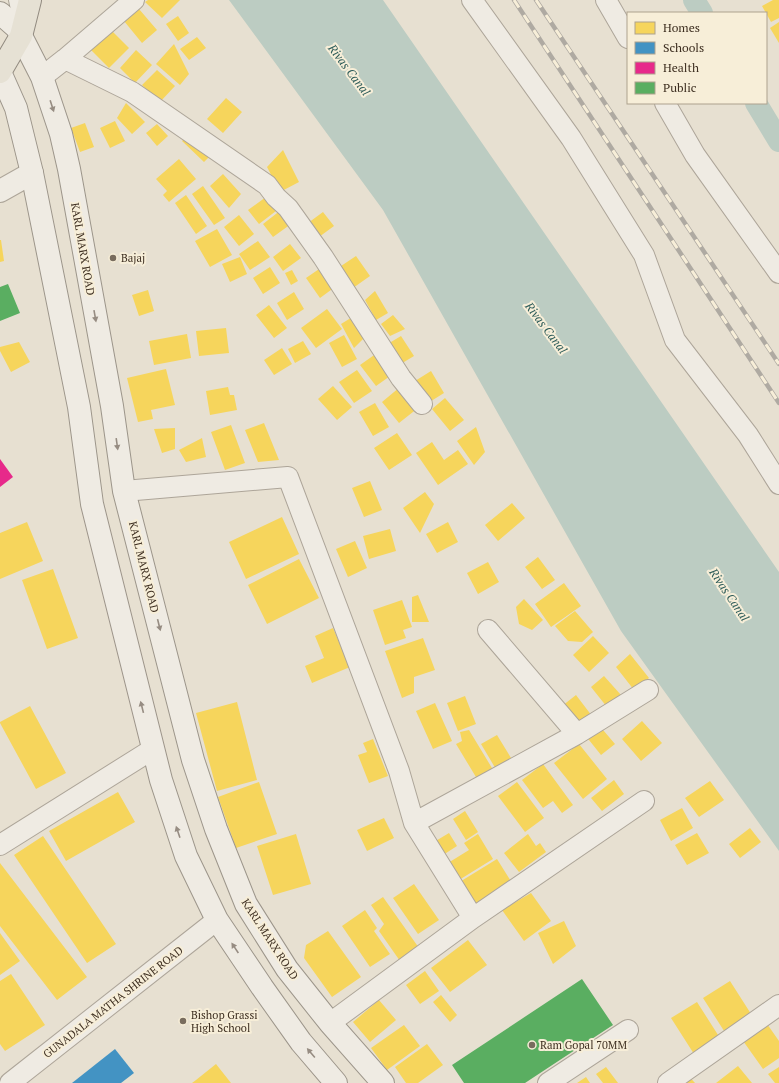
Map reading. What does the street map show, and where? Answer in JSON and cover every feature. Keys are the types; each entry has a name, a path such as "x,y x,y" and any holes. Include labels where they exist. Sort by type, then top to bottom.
{"main road":[{"path":"30,0 21,36 0,72 16,108 32,173 79,407 92,504 160,780 186,856 217,920 301,1042 336,1083"},
{"name":"KARL MARX ROAD","path":"0,12 17,28 42,77 61,134 69,169 112,406 124,491 193,760 219,836 246,904 287,969 330,1023 383,1083"},
{"path":"0,191 32,173"}],"street":[{"path":"42,77 134,0"},
{"path":"472,0 571,138 644,255 675,340 748,435 779,484"},
{"path":"606,0 627,36"},
{"path":"65,59 132,92 266,184 288,208 323,257 401,378 422,404"},
{"path":"666,104 695,155 779,273"},
{"path":"124,491 288,477 399,771 414,823 473,918"},
{"path":"488,630 577,734"},
{"path":"414,823 577,734 648,690"},
{"path":"0,845 153,749"},
{"path":"330,1023 473,918 644,801"},
{"name":"GUNADALA MATHA SHRINE ROAD","path":"10,1083 217,920"},
{"path":"668,1083 779,1005"},
{"path":"548,1083 628,1030"}],"lane":[{"path":"14,0 21,36"}],"water":[{"name":"Rivas Canal","path":"229,0 383,0 779,572 779,851 621,631 383,210"}],"building: Homes":[{"path":"148,0 180,0 162,18 145,2"},
{"path":"773,0 779,0 779,18 771,22 767,12 765,12 762,6"},
{"path":"139,9 157,30 142,43 124,21"},
{"path":"178,16 189,33 178,41 166,24"},
{"path":"779,22 779,43 770,28"},
{"path":"110,29 129,48 109,68 90,49"},
{"path":"197,37 206,48 189,60 180,49"},
{"path":"174,44 189,74 180,85 156,64"},
{"path":"136,50 152,65 135,83 120,68"},
{"path":"157,70 175,86 160,102 142,85"},
{"path":"226,98 242,112 223,133 207,119"},
{"path":"126,103 145,122 132,134 117,118"},
{"path":"115,121 125,141 110,148 100,128"},
{"path":"85,123 94,147 80,152 71,128"},
{"path":"157,124 168,136 157,146 146,133"},
{"path":"188,135 210,156 204,162 182,141"},
{"path":"283,150 299,182 280,192 267,167"},
{"path":"179,159 196,179 169,202 163,195 167,191 156,179"},
{"path":"223,174 241,194 229,208 210,186"},
{"path":"203,186 225,218 214,225 192,194"},
{"path":"186,195 207,226 196,234 175,203"},
{"path":"266,197 276,211 259,224 248,210"},
{"path":"281,210 291,224 273,237 263,224"},
{"path":"323,212 334,226 319,237 308,223"},
{"path":"239,215 254,234 239,246 224,227"},
{"path":"217,229 232,255 210,267 195,241"},
{"path":"0,240 4,261 0,262"},
{"path":"258,241 270,257 250,270 239,254"},
{"path":"290,244 301,258 283,271 273,257"},
{"path":"356,256 370,276 353,288 338,268"},
{"path":"240,257 247,274 230,282 222,264"},
{"path":"270,267 280,283 263,294 253,278"},
{"path":"322,267 335,287 320,298 306,278"},
{"path":"292,270 298,281 291,285 285,273"},
{"path":"148,290 154,311 139,316 132,295"},
{"path":"375,291 388,313 376,320 365,300"},
{"path":"294,292 304,309 287,320 277,303"},
{"path":"269,305 287,328 274,338 256,315"},
{"path":"327,309 342,329 316,348 301,328"},
{"path":"393,315 405,329 390,336 381,324"},
{"path":"354,316 366,336 354,348 341,324"},
{"path":"226,328 229,353 199,356 196,331"},
{"path":"187,334 191,358 154,365 149,341"},
{"path":"344,335 357,359 342,367 329,343"},
{"path":"401,336 414,356 399,365 386,345"},
{"path":"303,341 311,354 295,363 288,349"},
{"path":"19,342 30,362 11,372 0,351 0,347"},
{"path":"282,348 292,364 274,375 264,360"},
{"path":"377,353 393,374 376,386 360,365"},
{"path":"166,369 175,405 151,410 153,419 138,422 127,378"},
{"path":"357,370 372,391 354,403 339,382"},
{"path":"431,371 444,393 428,403 415,381"},
{"path":"333,386 352,407 337,420 318,399"},
{"path":"228,387 230,395 234,395 237,410 210,415 206,391"},
{"path":"400,387 418,408 399,423 382,402"},
{"path":"445,398 464,420 450,431 432,409"},
{"path":"375,403 389,427 373,436 359,412"},
{"path":"264,423 279,460 258,462 245,430"},
{"path":"231,425 245,463 225,470 211,432"},
{"path":"476,427 485,452 474,465 457,441"},
{"path":"175,428 175,449 162,453 154,429"},
{"path":"397,433 412,455 389,470 374,448"},
{"path":"202,438 206,457 186,462 179,450"},
{"path":"432,442 444,460 458,450 468,464 438,485 416,453"},
{"path":"370,481 382,510 364,517 352,488"},
{"path":"425,492 434,504 420,533 403,508"},
{"path":"512,503 525,518 498,541 485,525"},
{"path":"282,517 299,554 246,579 229,542"},
{"path":"27,522 43,561 0,579 0,533"},
{"path":"448,522 458,542 437,553 426,534"},
{"path":"390,529 396,551 369,559 363,536"},
{"path":"355,541 367,568 348,577 336,549"},
{"path":"538,557 555,580 542,589 525,567"},
{"path":"299,559 319,598 267,624 248,585"},
{"path":"488,562 499,582 478,594 467,573"},
{"path":"53,569 78,638 47,649 22,580"},
{"path":"564,583 581,606 551,627 535,604"},
{"path":"418,595 429,622 412,622 412,597"},
{"path":"524,599 543,620 532,630 519,624 516,607"},
{"path":"402,600 412,627 403,630 406,638 385,645 373,610"},
{"path":"575,611 593,632 582,642 568,641 555,626"},
{"path":"333,628 350,667 312,683 305,666 324,658 315,636"},
{"path":"593,636 609,653 589,672 573,655"},
{"path":"423,638 435,670 414,677 414,693 402,698 385,651"},
{"path":"630,654 649,678 634,690 616,667"},
{"path":"604,676 621,695 607,707 591,687"},
{"path":"576,695 592,716 578,726 562,706"},
{"path":"465,696 476,724 458,731 447,703"},
{"path":"237,702 257,780 217,791 196,713"},
{"path":"435,703 452,741 433,749 416,711"},
{"path":"30,706 66,773 36,789 0,723"},
{"path":"642,721 662,743 641,761 622,739"},
{"path":"598,724 615,744 601,755 585,735"},
{"path":"469,730 495,773 479,782 456,744 462,741 460,732"},
{"path":"497,735 516,766 500,776 481,744"},
{"path":"373,739 388,776 369,783 358,755 367,752 363,743"},
{"path":"579,744 607,779 583,799 554,763"},
{"path":"543,764 573,805 562,813 553,801 543,808 522,780"},
{"path":"614,780 624,794 602,811 591,798"},
{"path":"710,781 724,800 699,817 685,798"},
{"path":"259,782 277,834 236,848 218,797"},
{"path":"517,782 544,818 525,832 498,796"},
{"path":"118,792 135,822 66,861 49,831"},
{"path":"682,808 693,828 671,841 660,820"},
{"path":"465,811 478,832 466,840 453,819"},
{"path":"384,818 394,838 367,851 357,830"},
{"path":"750,828 761,842 740,858 729,844"},
{"path":"449,833 457,846 443,855 434,842"},
{"path":"697,833 709,853 687,865 675,845"},
{"path":"296,834 311,884 273,895 257,846"},
{"path":"478,834 493,859 459,880 448,863 469,850 464,843"},
{"path":"528,834 536,846 540,843 546,852 519,872 504,853"},
{"path":"43,836 116,944 87,963 14,855"},
{"path":"497,859 512,883 473,907 458,883"},
{"path":"0,863 87,977 57,1000 0,926"},
{"path":"414,884 439,920 418,934 393,898"},
{"path":"531,893 551,921 524,941 502,910"},
{"path":"383,897 419,948 400,961 379,931 384,924 371,905"},
{"path":"365,910 377,928 374,931 390,954 370,967 342,926"},
{"path":"564,921 576,946 553,964 538,933"},
{"path":"328,931 361,977 332,997 304,958 306,945"},
{"path":"0,933 20,961 0,975"},
{"path":"468,940 487,965 450,992 431,968"},
{"path":"425,971 439,991 420,1004 406,985"},
{"path":"11,974 45,1025 5,1051 0,1044 0,981"},
{"path":"730,981 753,1017 726,1034 703,998"},
{"path":"441,995 457,1015 450,1022 433,1002"},
{"path":"379,1000 396,1020 370,1042 353,1022"},
{"path":"697,1002 720,1038 694,1054 671,1018"},
{"path":"765,1021 779,1041 779,1058 763,1069 741,1038"},
{"path":"404,1025 420,1046 387,1070 371,1048"},
{"path":"427,1044 443,1065 418,1083 406,1083 395,1067"},
{"path":"216,1064 231,1083 192,1083 196,1080"},
{"path":"738,1066 752,1083 716,1083"},
{"path":"606,1067 618,1083 603,1083 596,1074"},
{"path":"779,1067 779,1083 775,1083 768,1074"},
{"path":"686,1073 695,1083 671,1083"},
{"path":"586,1077 590,1083 577,1083"}],"building: Schools":[{"path":"115,1049 134,1073 121,1083 72,1083"}],"building: Health":[{"path":"0,459 13,477 0,487"}],"building: Public":[{"path":"8,284 20,313 0,321 0,287"},
{"name":"Ram Gopal 70MM","path":"582,979 613,1025 525,1083 464,1083 452,1065"}],"waterway":[{"path":"694,0 701,12"},
{"path":"757,104 779,141"}],"railway":[{"path":"514,0 779,403"},
{"path":"536,0 779,364"}],"place":[{"name":"Bajaj","path":"113,258"},
{"name":"Bishop Grassi High School","path":"183,1021"},
{"name":"Ram Gopal 70MM","path":"532,1045"}]}
